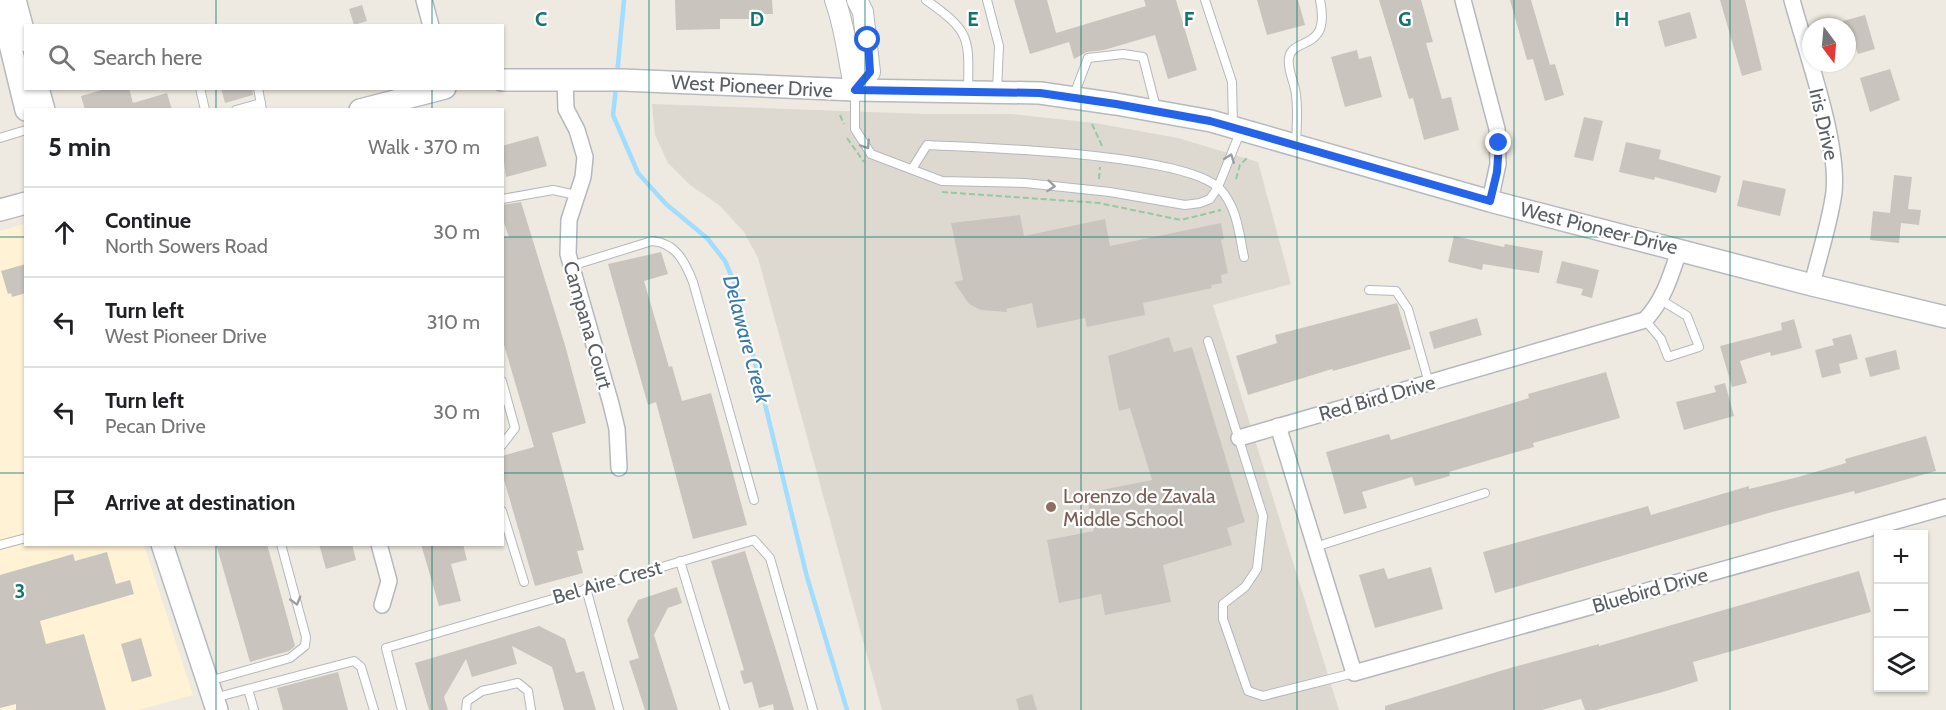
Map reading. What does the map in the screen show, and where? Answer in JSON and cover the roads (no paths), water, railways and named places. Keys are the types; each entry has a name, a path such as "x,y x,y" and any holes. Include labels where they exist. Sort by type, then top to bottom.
{"main road":[{"path":"15,0 24,33"},
{"path":"0,3 12,68 25,108"},
{"name":"West Pioneer Drive","path":"504,80 645,81 855,90 997,92 1074,97 1237,129 1490,201 1680,248 1812,285 1946,317"},
{"path":"39,90 43,108"},
{"path":"368,108 437,90"},
{"path":"0,210 24,204"},
{"path":"163,546 212,697"}],"street":[{"path":"423,0 430,24"},
{"path":"835,0 846,35 848,61 855,90"},
{"path":"855,90 870,72 863,12 856,0"},
{"path":"1463,0 1497,129 1498,164 1490,201"},
{"name":"Iris Drive","path":"1792,0 1830,140 1834,164 1834,191 1812,285"},
{"name":"Campana Court","path":"571,79 566,110 577,130 585,157 583,177 576,195 567,235 571,266 611,404 616,429 619,468"},
{"path":"1645,320 1661,300 1680,248"},
{"name":"Red Bird Drive","path":"1239,438 1645,320"},
{"path":"1278,426 1354,673"},
{"name":"Bluebird Drive","path":"1354,673 1946,507"},
{"path":"380,546 389,581 382,605"}],"lane":[{"path":"926,0 958,24 965,35 969,49 968,92"},
{"path":"987,0 999,46 997,92"},
{"path":"855,90 855,129 871,154 942,181 1025,183 1110,192 1185,205 1210,199 1218,187 1237,129 1232,82 1205,0"},
{"path":"1295,147 1296,92 1289,70 1288,56 1293,49 1305,44 1319,33 1324,20 1320,0"},
{"path":"1074,97 1088,58 1123,54 1143,57 1157,112"},
{"path":"200,90 205,108"},
{"path":"258,90 261,106"},
{"path":"0,138 24,131"},
{"path":"912,169 927,145 938,145 1049,152 1190,171 1218,187 1232,204 1244,257"},
{"path":"504,199 553,190 576,195"},
{"path":"571,266 652,241 665,242 684,259 693,282 754,500"},
{"path":"1369,290 1396,291 1408,309 1429,383"},
{"path":"1645,320 1661,339 1668,357 1699,347 1687,316 1661,300"},
{"path":"1208,341 1263,516 1257,569 1245,587 1223,604 1223,611 1248,691 1263,696 1354,673"},
{"path":"504,388 515,428 504,442"},
{"path":"1315,547 1485,493"},
{"path":"504,517 524,582"},
{"path":"0,545 24,539"},
{"path":"680,561 754,540 765,549 770,558 813,710"},
{"path":"212,697 290,658 304,646 306,637 282,546"},
{"name":"Bel Aire Crest","path":"402,710 386,648 680,561 725,710"},
{"path":"586,588 619,710"},
{"path":"212,697 354,661 361,667 374,710"},
{"path":"466,710 467,701 482,691 518,683 528,691 531,710"},
{"path":"248,689 254,710"}],"waterway":[{"name":"Delaware Creek","path":"617,75 624,0"},
{"name":"Delaware Creek","path":"616,87 613,115 638,173 666,204 707,238 725,261 737,289 807,577 847,710"}],"place":[{"name":"Lorenzo de Zavala Middle School","path":"1051,507"}]}
